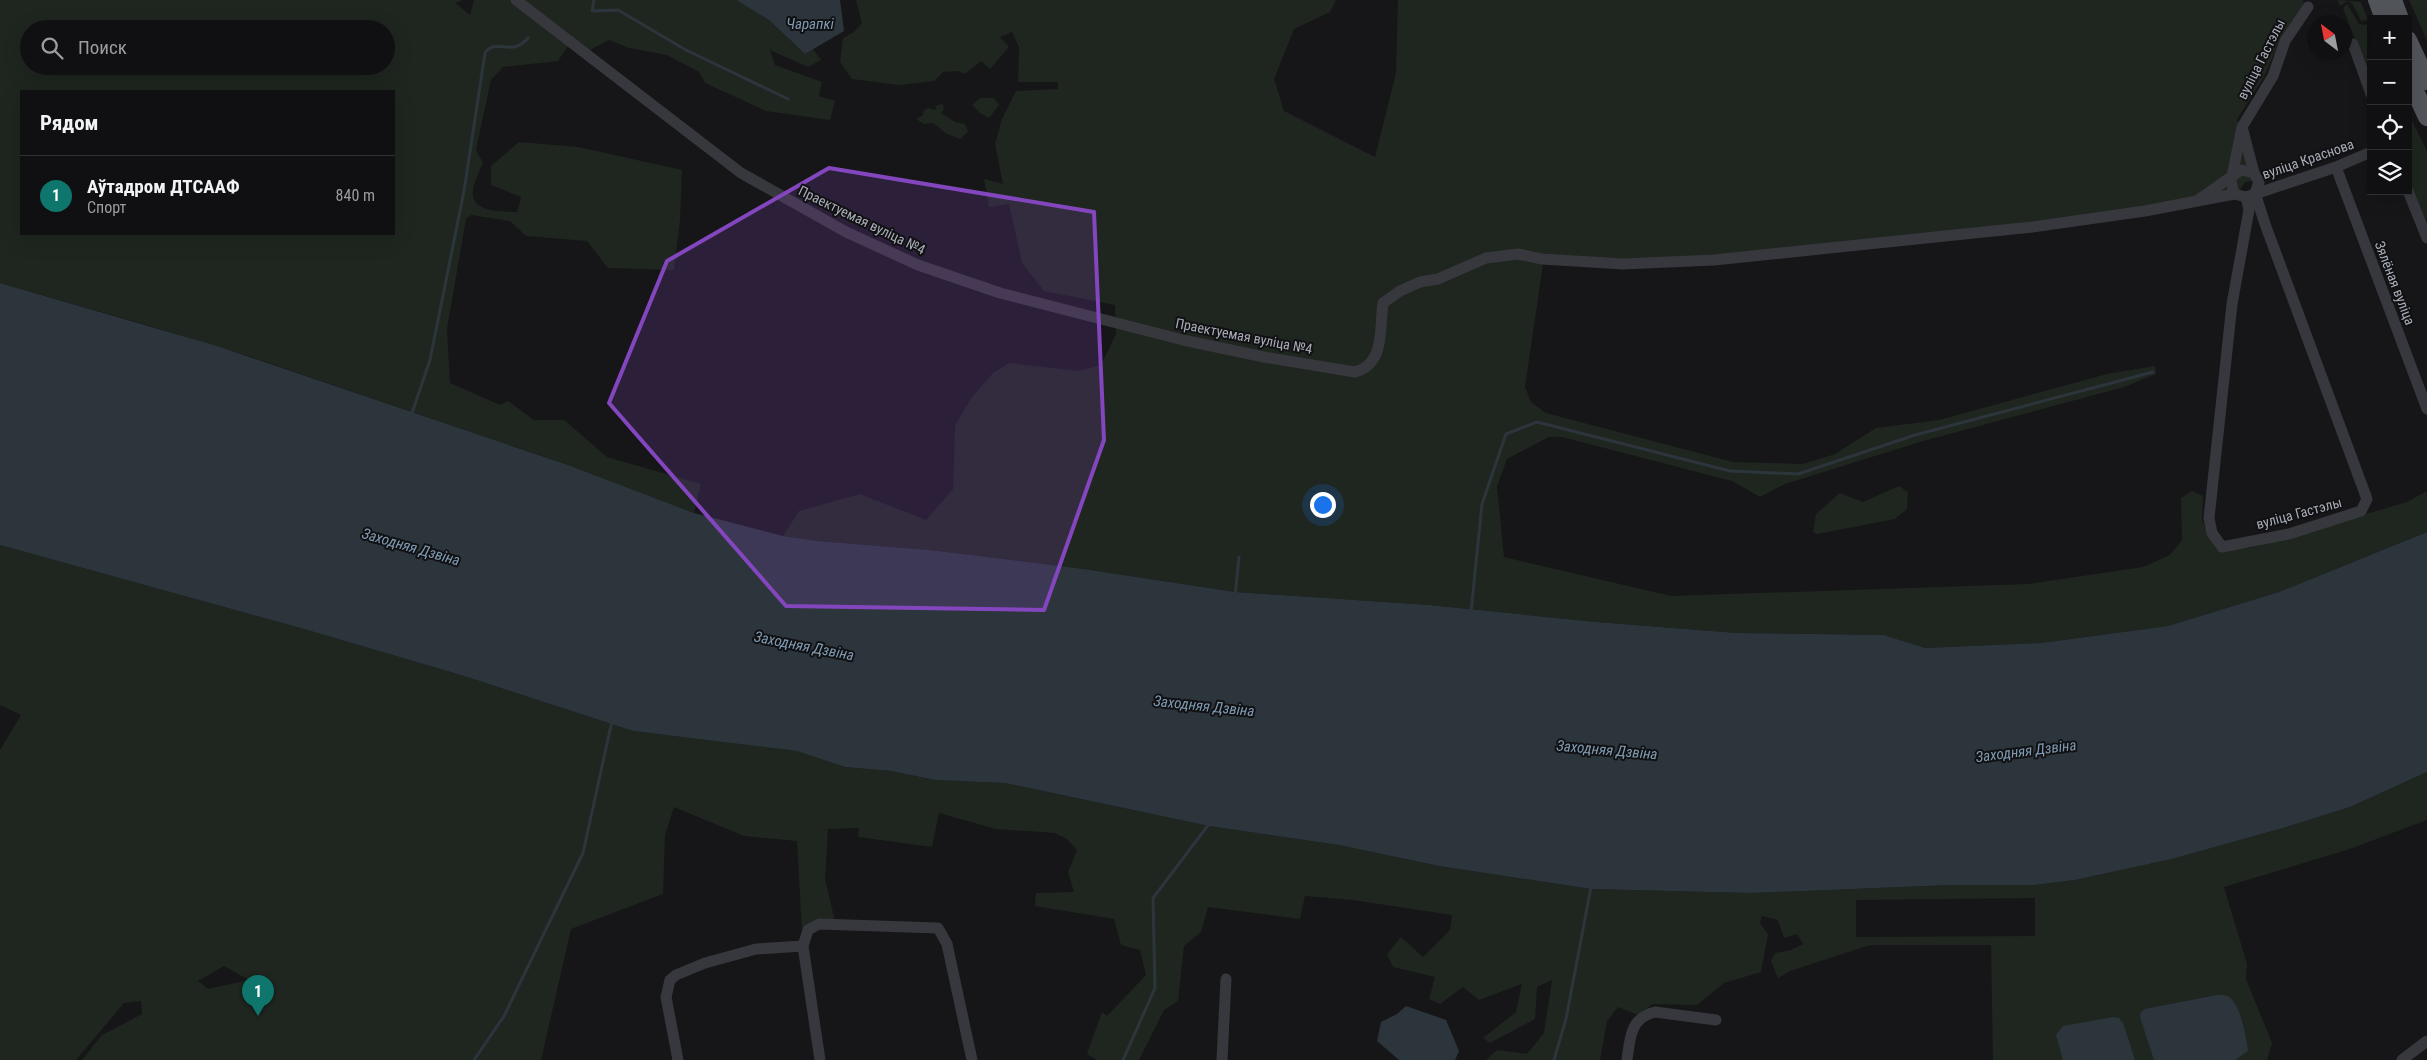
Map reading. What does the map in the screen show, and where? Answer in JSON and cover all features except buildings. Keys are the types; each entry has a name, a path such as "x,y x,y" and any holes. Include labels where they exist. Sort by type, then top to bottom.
{"main road":[{"path":"2377,0 2383,15"},
{"path":"2393,0 2399,15"},
{"path":"2412,49 2427,81"},
{"path":"2412,85 2427,117"}],"street":[{"name":"Праектуемая вуліца №4","path":"516,0 741,173 846,232 918,266 1000,293 1184,340 1264,357 1355,372 1366,369 1374,361 1378,352 1383,303 1400,291 1420,282 1438,278 1486,258 1518,254 1542,259 1624,264 1714,260 2032,226 2145,211 2196,201"},
{"name":"вуліца Гастэлы","path":"2234,194 2231,187 2242,127 2273,76 2285,41 2308,7"},
{"path":"2353,44 2367,83"},
{"name":"вуліца Гастэлы","path":"2242,127 2254,173 2259,182 2250,195 2232,304 2209,518 2212,533 2222,547 2289,534 2360,511 2367,498 2250,195"},
{"name":"вуліца Краснова","path":"2250,195 2336,167 2367,154"},
{"name":"Зялёная вуліца","path":"2336,167 2427,409"},
{"path":"2196,201 2241,170 2254,173"},
{"path":"2196,201 2234,194 2250,195"},
{"path":"2410,195 2427,238"},
{"path":"820,1060 803,946 808,930 819,924 938,928 947,944 972,1060"},
{"path":"678,1060 666,997 670,980 676,975 705,963 756,949 803,946"},
{"path":"1222,1060 1226,979"},
{"path":"1627,1060 1630,1033 1640,1018 1647,1014 1655,1012 1716,1020"},
{"path":"2402,1060 2425,1047"}],"highlighted area":[{"path":"829,168 1094,212 1104,440 1044,610 786,606 609,403 667,261"}],"shaded area":[{"path":"0,0 463,0 455,3 470,15 474,0 510,0 568,46 558,61 503,67 491,80 476,150 483,163 473,190 473,198 476,203 496,211 517,212 521,197 491,185 491,166 519,142 578,147 682,170 680,220 674,270 608,268 587,241 526,236 510,221 471,215 466,219 447,329 450,383 500,405 508,401 534,420 564,420 607,457 701,484 694,513 568,465 251,357 0,283"},
{"path":"521,0 736,0 769,20 805,54 813,49 821,60 808,67 770,50 775,65 822,82 819,96 835,101 830,120 766,111 705,83 699,72 667,55 629,48 609,40 590,50"},
{"path":"856,0 1336,0 1330,12 1294,29 1274,79 1284,111 1375,157 1396,73 1398,0 2303,0 2304,3 2280,39 2264,77 2237,119 2252,181 2245,182 2233,200 2028,233 1813,252 1543,264 1525,387 1531,402 1546,413 1733,462 1803,464 1835,454 1876,428 1939,420 2107,374 2155,366 2156,374 2124,387 1920,442 1785,484 1760,497 1732,481 1562,437 1549,437 1507,459 1497,486 1504,557 1671,596 2028,584 2143,567 2170,555 2182,540 2181,498 2192,491 2203,496 2202,520 2216,549 2250,548 2407,502 2427,491 2427,532 2279,592 2168,626 2041,643 1925,648 1884,635 1737,633 1596,622 1429,605 1235,592 1084,569 930,550 817,541 783,536 799,511 860,494 926,520 953,489 955,425 972,397 993,373 1009,363 1078,371 1101,365 1116,334 1115,305 1044,291 1022,263 1009,204 989,207 984,179 1003,184 995,144 1002,119 1016,91 1058,89 1058,82 1018,82 1019,47 1012,32 1000,37 1009,47 990,69 981,61 965,74 958,71 943,72 934,81 899,85 852,79 840,62 843,38 854,32 862,23"},
{"path":"2338,0 2361,2 2367,20 2361,21 2352,3 2347,1 2340,6"},
{"path":"2409,0 2427,0 2427,41"},
{"path":"2347,4 2359,24 2367,24 2367,71 2352,31 2352,15 2346,15 2343,8"},
{"path":"980,98 994,98 999,105 989,118 972,105"},
{"path":"943,104 944,109 941,113 955,122 965,124 968,132 960,139 947,134 933,123 924,124 916,119 923,115 924,110 928,108 935,110 937,105"},
{"path":"2412,121 2427,151 2427,222 2412,187"},
{"path":"1899,486 1908,492 1907,509 1895,519 1817,534 1813,532 1816,514 1840,493 1863,502"},
{"path":"0,545 304,629 461,675 633,731 797,751 845,767 891,771 935,780 1005,783 1209,826 1339,845 1439,866 1591,889 1751,893 1951,885 2034,885 2075,880 2172,859 2283,828 2350,807 2427,772 2427,820 2347,850 2224,887 2247,964 2246,979 2272,1043 2267,1060 1993,1060 1991,945 1870,945 1790,971 1778,978 1771,961 1775,953 1791,950 1803,944 1797,934 1784,938 1778,920 1762,916 1760,923 1768,934 1761,972 1724,983 1697,1005 1653,1004 1638,1015 1618,1007 1607,1021 1600,1060 1486,1060 1497,1050 1527,1054 1544,1033 1552,980 1537,987 1535,1019 1490,1043 1483,1038 1516,1012 1522,984 1479,1000 1463,987 1440,1004 1429,999 1435,977 1393,967 1387,954 1401,937 1423,957 1450,930 1452,915 1353,900 1305,896 1300,919 1208,907 1201,932 1184,946 1178,1001 1164,1010 1139,1060 1097,1060 1087,1054 1102,1012 1107,1016 1146,975 1140,950 1121,945 1114,919 1035,906 1036,893 1074,892 1068,872 1077,850 1067,839 1055,833 996,829 939,813 932,847 858,837 859,828 828,829 825,879 835,921 802,932 797,841 744,836 674,807 665,835 663,894 571,929 541,1060 82,1060 102,1035 142,1014 141,1001 124,1003 76,1060 0,1060 0,750 21,715 0,705","holes":["2035,898 2035,936 1856,937 1856,900","224,966 249,980 208,989 198,981"]}],"water":[{"name":"Чарапкі","path":"736,0 840,0 844,31 805,54 769,20"},
{"name":"Заходняя Дзвіна","path":"0,283 217,346 568,465 694,513 783,536 817,541 930,550 1084,569 1235,592 1429,605 1596,622 1737,633 1884,635 1925,648 2041,643 2168,626 2279,592 2427,532 2427,772 2350,807 2283,828 2172,859 2075,880 2034,885 1951,885 1751,893 1591,889 1439,866 1339,845 1209,826 1005,783 935,780 891,771 845,767 797,751 633,731 461,675 304,629 0,545"},
{"path":"2217,995 2229,997 2237,1007 2248,1051 2235,1060 2154,1060 2140,1017 2141,1012 2145,1009"},
{"path":"1406,1006 1446,1020 1459,1051 1455,1060 1399,1060 1377,1041 1381,1022 1397,1014"},
{"path":"2113,1017 2119,1018 2123,1023 2135,1060 2063,1060 2056,1035 2063,1026"}],"waterway":[{"path":"594,0 592,11 618,10 686,50 788,99"},
{"path":"411,416 430,360 464,191 485,53 489,49 499,46 516,47 528,38"},
{"path":"1471,612 1482,504 1506,434 1537,422 1730,471 1798,474 1915,435 2153,372"},
{"path":"1235,597 1239,557"},
{"path":"474,1060 504,1016 583,853 612,721"},
{"path":"1123,1060 1155,988 1153,898 1209,824"},
{"path":"1554,1060 1566,1019 1591,887"}],"place":[{"name":"Аўтадром ДТСААФ","path":"258,1016"}]}
